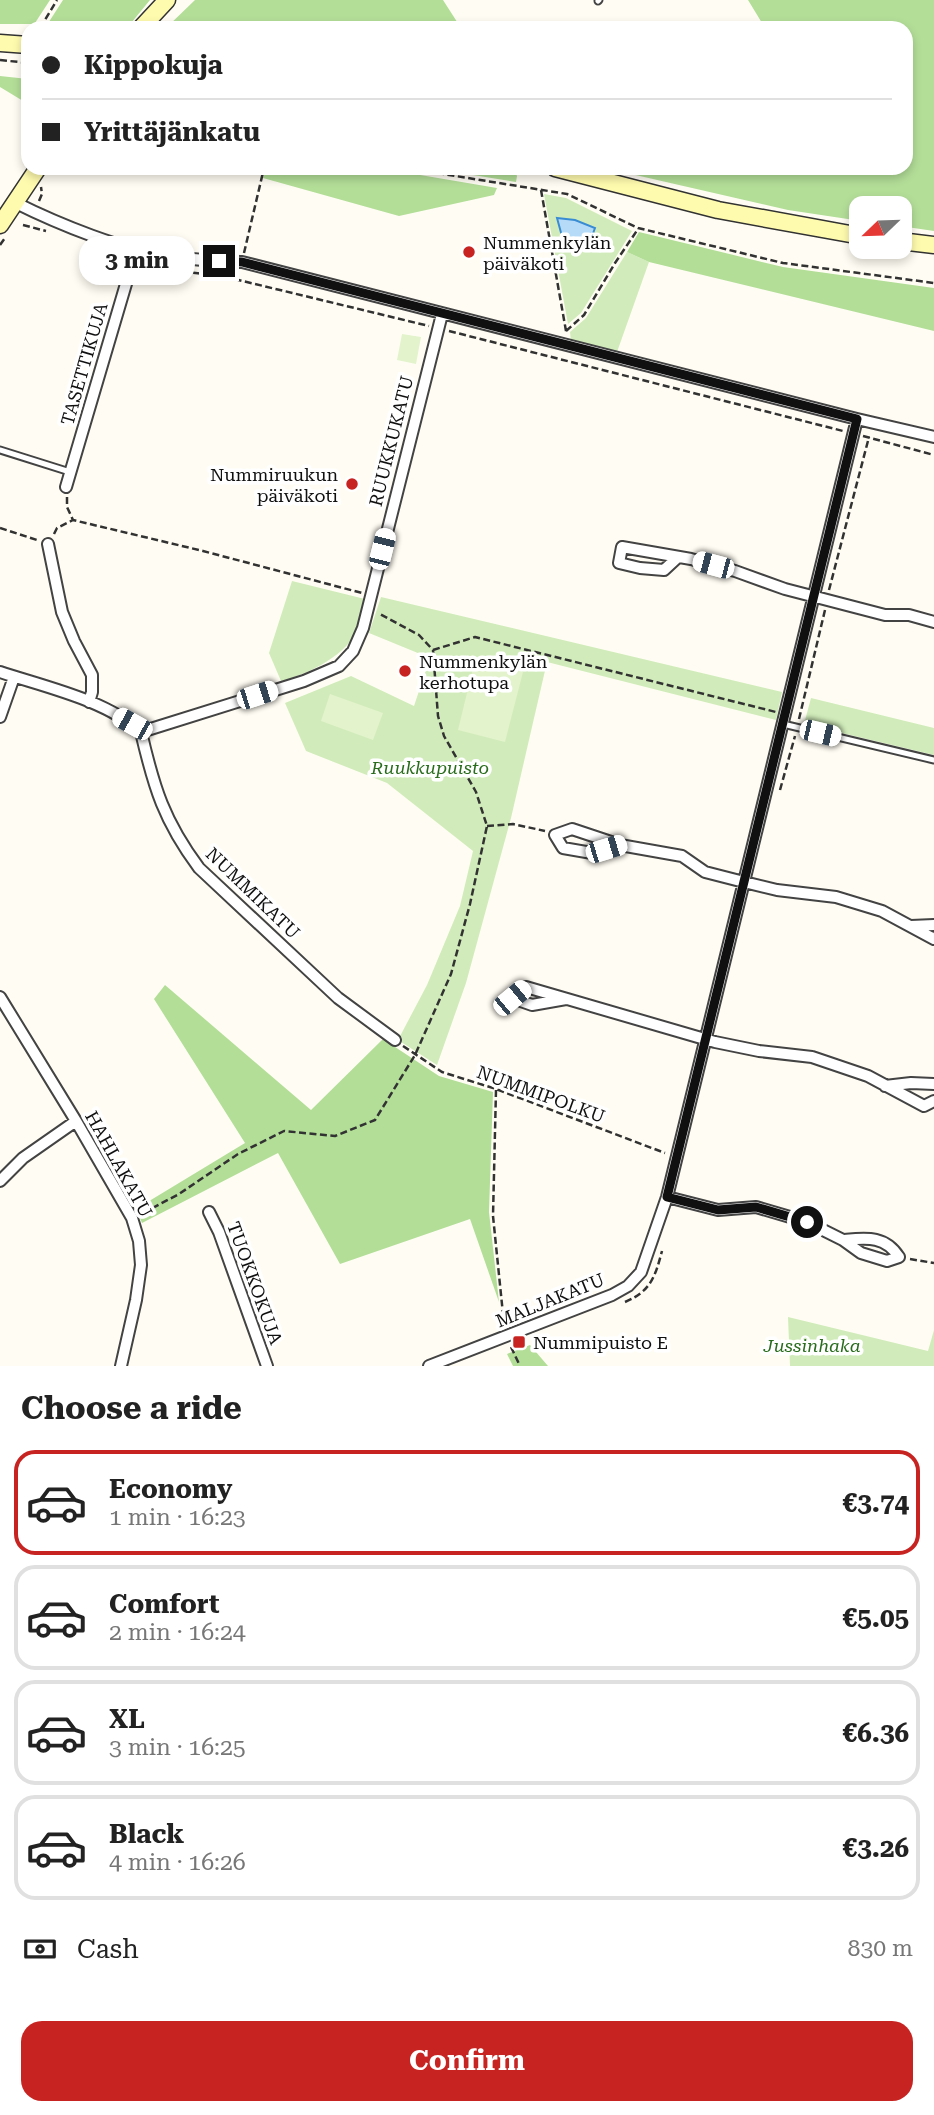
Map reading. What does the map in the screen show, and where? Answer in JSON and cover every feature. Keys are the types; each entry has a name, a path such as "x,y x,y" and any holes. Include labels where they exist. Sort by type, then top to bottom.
{"street":[{"path":"148,21 167,0"},
{"path":"0,43 21,44"},
{"path":"0,225 33,175"},
{"path":"582,175 718,210 849,234"},
{"path":"15,202 73,228 136,250 172,257 242,262 934,437"},
{"path":"912,242 934,245"},
{"name":"TASETTIKUJA","path":"66,487 136,250"},
{"name":"RUUKKUKATU","path":"141,732 304,681 339,666 354,651 368,609 442,314"},
{"name":"MALJAKATU","path":"436,1365 611,1295 628,1286 641,1272 667,1197 857,419"},
{"path":"48,544 62,612 92,675 89,702"},
{"path":"678,557 664,570 619,563 622,547 678,557 736,571 785,589 885,615 909,615 934,622"},
{"path":"0,672 89,702 132,724 141,732"},
{"path":"0,717 14,677"},
{"name":"NUMMIKATU","path":"141,732 155,789 164,812 183,847 199,868 338,998 395,1040"},
{"path":"620,845 592,853 563,848 555,835 572,829 620,845 682,856 705,872 777,890 836,897 882,911 934,939"},
{"path":"911,926 934,925"},
{"name":"HAHLAKATU","path":"0,997 132,1218 139,1241 141,1265 121,1366"},
{"path":"566,999 706,1039 759,1051 811,1057 868,1076 924,1106 934,1101"},
{"path":"885,1086 934,1084"},
{"path":"0,1181 23,1158 76,1121"},
{"path":"667,1197 718,1210 756,1207 807,1222 843,1240 861,1253 887,1261 899,1257 892,1245 868,1237 843,1240"},
{"name":"TUOKKOKUJA","path":"209,1212 219,1232 267,1366"}],"lane":[{"path":"0,450 71,471"},
{"path":"784,719 934,760"}],"path":[{"path":"44,21 57,0"},
{"path":"0,60 21,62"},
{"path":"234,278 242,262 262,175"},
{"path":"449,175 567,194 638,228 783,263 934,283"},
{"path":"541,190 566,331 584,315 638,228"},
{"path":"566,361 568,344"},
{"path":"869,437 934,454"},
{"path":"66,487 67,507 73,520"},
{"path":"0,528 48,544 57,528 73,520 203,551 370,596"},
{"path":"132,1218 179,1194 238,1154 284,1131 335,1136 375,1120 415,1055 451,974 487,825 476,792 444,736 438,716 433,650 419,635 368,609"},
{"path":"433,650 475,637 784,719 799,718"},
{"path":"487,825 513,824 538,828 555,835"},
{"name":"NUMMIPOLKU","path":"395,1040 442,1072 496,1089 676,1157"},
{"path":"496,1089 493,1216 506,1337 520,1366"},
{"path":"899,1257 934,1263"}],"green space":[{"path":"0,0 50,0 36,21 0,24"},
{"path":"63,0 150,0 133,21 50,21"},
{"path":"195,0 443,0 456,21 173,21"},
{"path":"748,0 934,0 934,231 912,228 912,196 849,196 849,219 788,210 636,175 913,175 913,21 761,21"},
{"path":"0,76 21,78 21,100 0,87"},
{"path":"264,175 420,175 497,188 494,195 399,216 263,178"},
{"path":"473,175 516,175 516,182"},
{"path":"544,194 566,198 632,231 581,313 568,324"},
{"path":"639,232 783,267 934,288 934,331 649,262 627,252"},
{"path":"627,252 649,262 617,352 571,341 570,332 586,318"},
{"path":"402,334 421,337 416,364 397,360"},
{"path":"292,581 365,599 359,626 347,646 315,668 281,681 269,653"},
{"name":"Ruukkupuisto","path":"381,597 782,692 776,720 547,662 511,818 466,983 437,1065 398,1040 427,985 460,906 473,851 387,783 306,751 285,703 351,676 414,706 430,658 369,633"},
{"path":"475,660 523,672 505,742 458,730"},
{"path":"330,694 383,713 373,740 321,721"},
{"path":"811,698 934,728 934,755 804,724"},
{"path":"165,985 311,1110 383,1039 439,1076 493,1092 489,1212 499,1302 470,1219 340,1264 278,1153 142,1223 136,1209 245,1143 154,999"},
{"name":"Jussinhaka","path":"788,1317 928,1351 934,1330 934,1366 790,1366"},
{"path":"530,1345 548,1366 513,1366 507,1354"}],"water":[{"path":"557,218 575,220 595,228 586,247 566,251"}],"place":[{"name":"Nummenkylän päiväkoti","path":"469,252"},
{"name":"Nummiruukun päiväkoti","path":"352,484"},
{"name":"Nummenkylän kerhotupa","path":"405,671"},
{"name":"Nummipuisto E","path":"519,1342"}],"route":[{"path":"219,261 242,262 857,419 667,1197 718,1210 756,1207 807,1222"}]}
